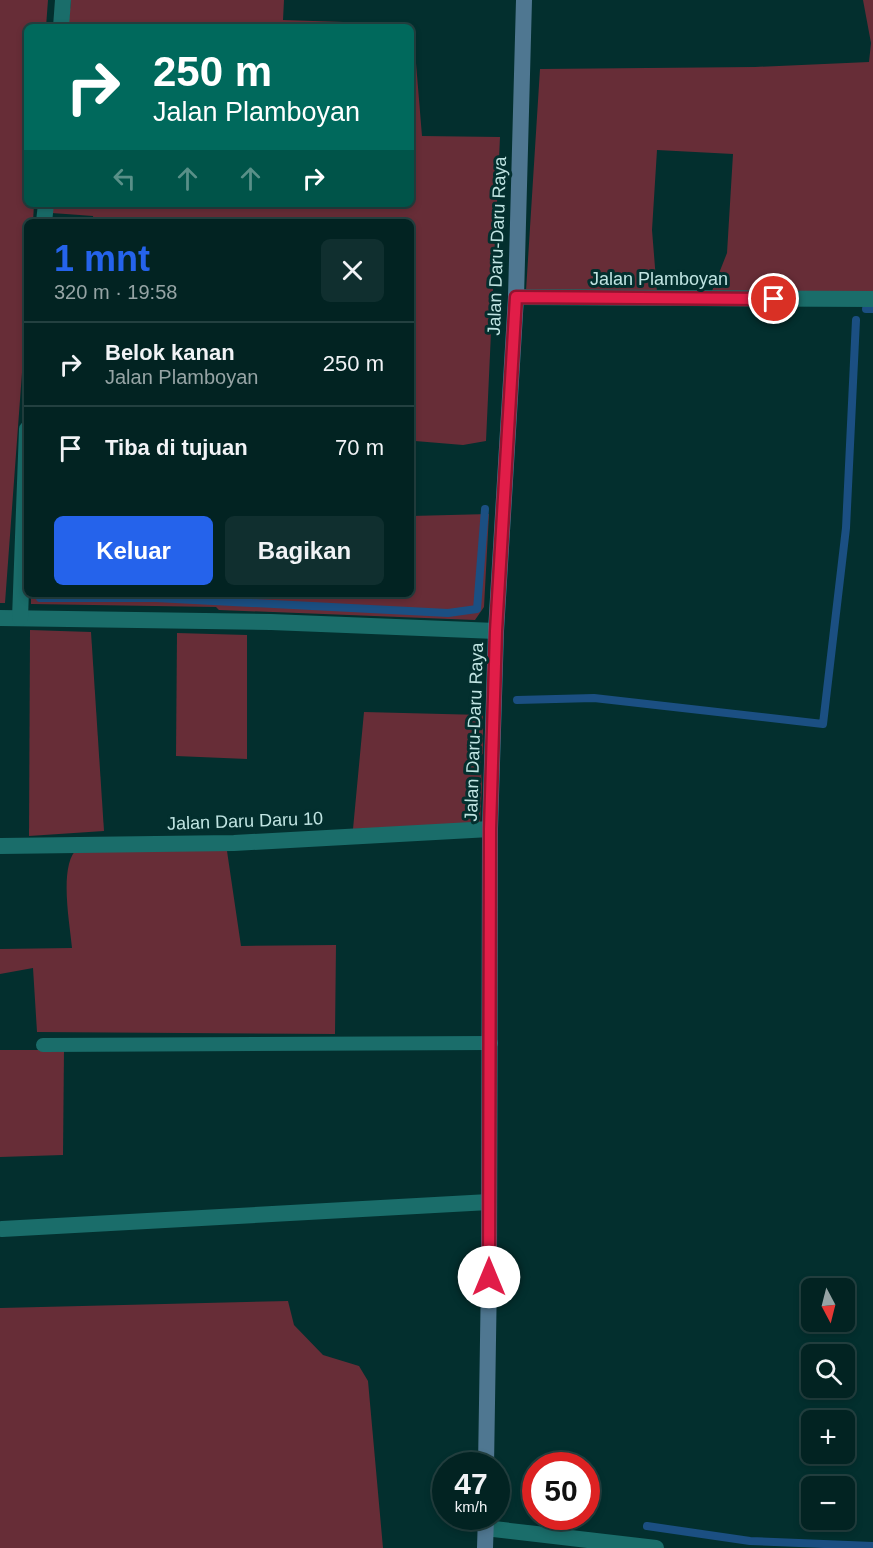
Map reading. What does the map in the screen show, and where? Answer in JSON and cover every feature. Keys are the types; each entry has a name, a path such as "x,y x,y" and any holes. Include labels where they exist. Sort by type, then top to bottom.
{"main road":[{"name":"Jalan Daru-Daru Raya","path":"486,1452 490,829 496,631 516,297 524,0"},
{"path":"485,1530 485,1548"}],"street":[{"path":"61,24 63,0"},
{"name":"Jalan Plamboyan","path":"516,297 873,299"},
{"path":"20,618 24,475"},
{"path":"0,618 270,622 496,631"},
{"name":"Jalan Daru Daru 10","path":"0,846 234,843 490,829"},
{"path":"2,1229 489,1202"},
{"path":"510,1526 656,1548"}],"lane":[{"path":"43,1045 490,1043"}],"shaded area":[{"path":"0,0 48,0 46,24 24,24 24,207 34,207 33,219 24,219 24,346 5,603 0,603"},
{"path":"71,0 284,0 283,20 344,22 344,24 68,24"},
{"path":"863,0 873,0 873,291 710,296 727,253 733,154 657,150 652,230 657,292 526,291 540,69 755,67 869,62 871,43"},
{"path":"414,63 416,63 422,136 500,137 486,441 463,445 415,441 414,219 94,219 93,216 52,213 53,207 414,207"},
{"path":"489,514 484,607 475,620 219,610 216,607 31,604 31,597 414,597 414,516"},
{"path":"30,630 91,632 104,831 29,836"},
{"path":"177,633 247,635 247,759 176,756"},
{"path":"364,712 483,715 483,753 480,758 482,785 480,823 353,829"},
{"path":"78,848 227,851 241,946 336,945 335,1034 37,1032 33,968 0,974 0,949 72,948 67,880 68,867"},
{"path":"0,1050 64,1050 63,1155 0,1157"},
{"path":"288,1301 294,1325 323,1355 359,1366 368,1381 383,1548 0,1548 0,1308"}],"waterway":[{"path":"866,309 873,309"},
{"path":"517,700 594,698 823,724 846,528 856,320"},
{"path":"40,598 156,598 448,613 477,609 485,509"},
{"path":"647,1526 750,1541 873,1546"}],"route":[{"path":"489,1277 490,829 496,631 516,297 774,299"}]}
